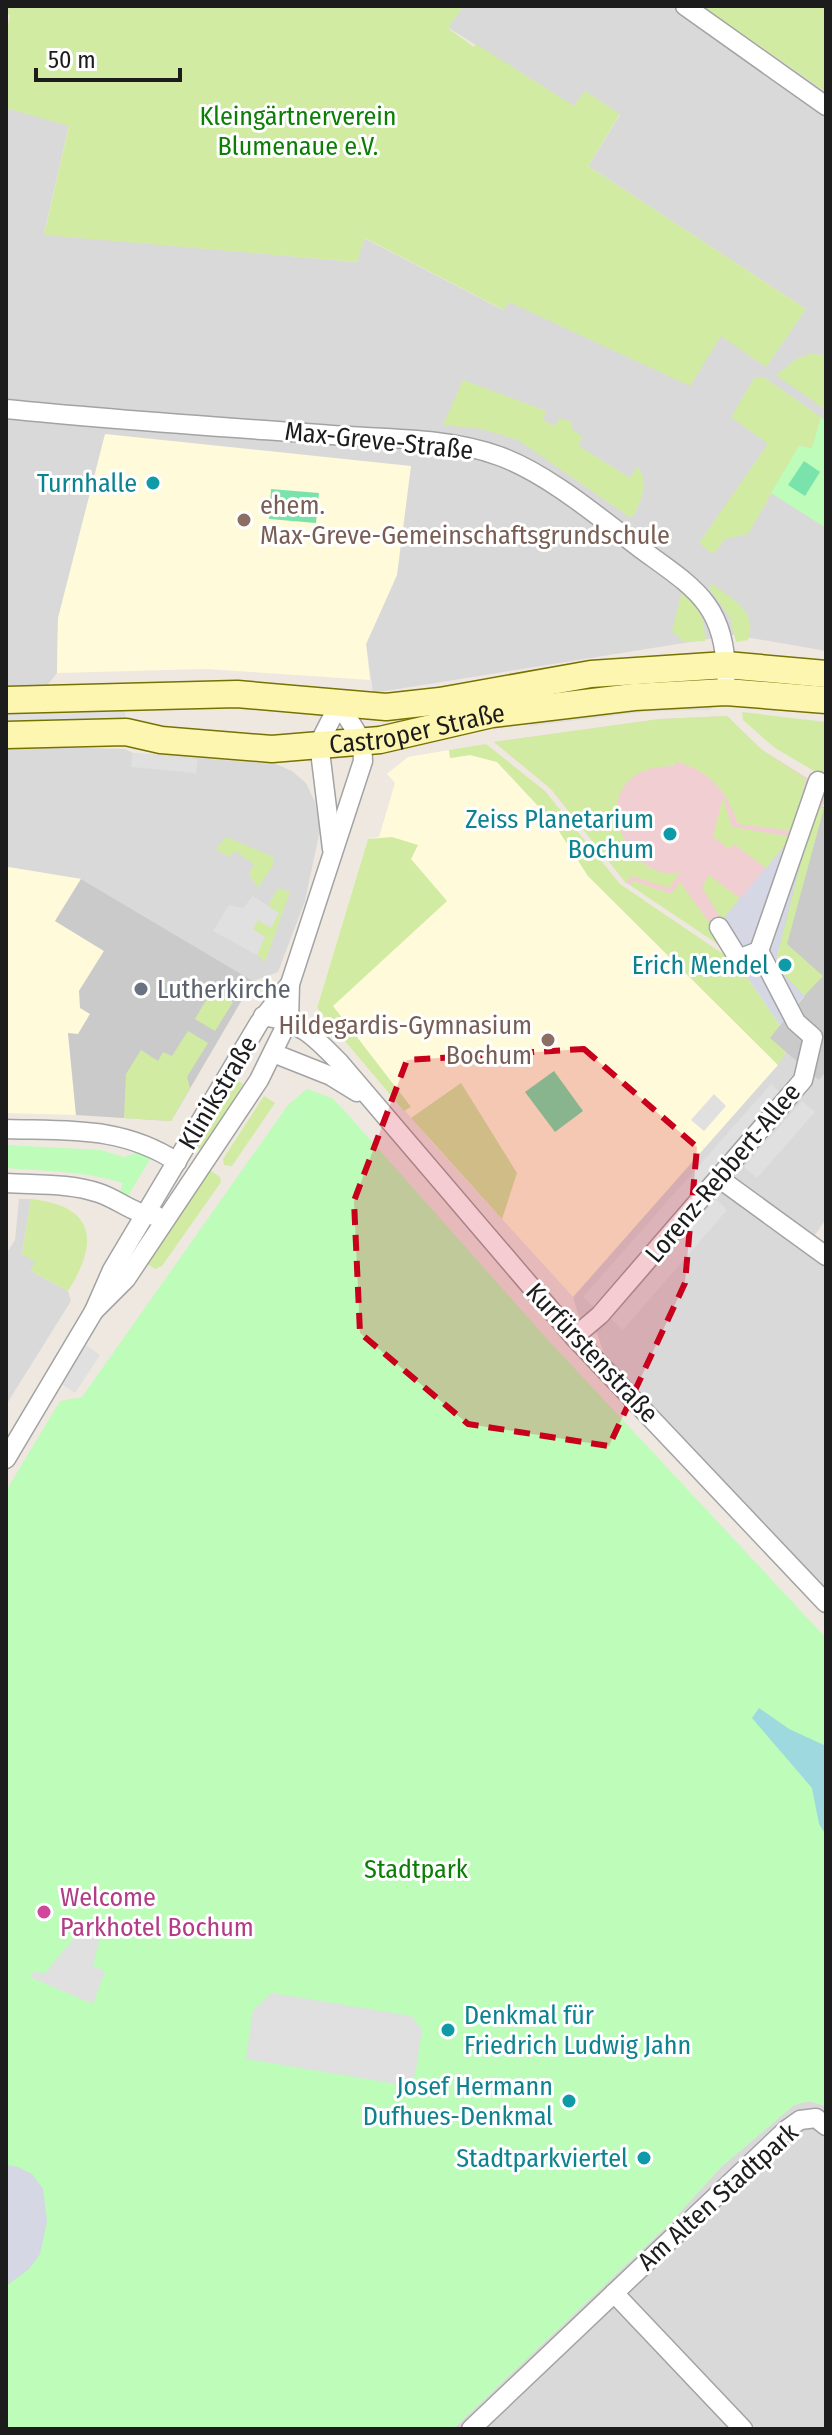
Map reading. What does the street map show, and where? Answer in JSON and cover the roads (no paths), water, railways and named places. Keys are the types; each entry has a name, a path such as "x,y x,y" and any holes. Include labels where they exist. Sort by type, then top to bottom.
{"main road":[{"name":"Castroper Straße","path":"6,700 237,694 386,707 440,701 591,674 726,679 826,674"},
{"name":"Castroper Straße","path":"6,735 126,732 161,740 272,749 362,741 537,706 726,679 826,700"}],"street":[{"path":"685,6 826,106"},
{"name":"Max-Greve-Straße","path":"6,409 408,441 480,450 502,457 524,467 696,589 713,609 726,679"},
{"path":"339,704 362,741"},
{"path":"319,743 339,704"},
{"name":"Klinikstraße","path":"94,1311 126,1279 273,1053 289,1019 290,984 363,761 362,741"},
{"name":"Klinikstraße","path":"319,743 333,856"},
{"path":"719,927 737,960 759,951 818,781"},
{"name":"Lorenz-Rebbert-Allee","path":"574,1337 600,1315 803,1080 813,1037 796,1022 759,951"},
{"name":"Klinikstraße","path":"6,1459 94,1311 112,1270 261,1020 290,984"},
{"name":"Klinikstraße","path":"261,1020 289,1019"},
{"name":"Kurfürstenstraße","path":"289,1019 315,1038 574,1337 826,1603"},
{"name":"Klinikstraße","path":"261,1020 273,1053"},
{"name":"Kurfürstenstraße","path":"273,1053 331,1076 365,1096"},
{"path":"6,1129 108,1132 142,1143 177,1162"},
{"name":"Klinikstraße","path":"177,1162 188,1186"},
{"path":"720,1179 826,1256"},
{"path":"6,1183 78,1187 103,1194 144,1216 167,1217"},
{"name":"Am Alten Stadtpark","path":"471,2429 786,2130 800,2120 816,2118 826,2126"},
{"name":"Am Alten Stadtpark","path":"614,2293 743,2429"}],"water":[{"path":"759,1708 789,1729 826,1746 826,1835 819,1824 812,1788 752,1718"}],"place":[{"name":"Turnhalle","path":"153,483"},
{"name":"ehem. Max-Greve-Gemeinschaftsgrundschule","path":"244,520"},
{"name":"Zeiss Planetarium Bochum","path":"670,834"},
{"name":"Erich Mendel","path":"785,965"},
{"name":"Lutherkirche","path":"141,989"},
{"name":"Hildegardis-Gymnasium Bochum","path":"548,1040"},
{"name":"Welcome Parkhotel Bochum","path":"44,1912"},
{"name":"Denkmal für Friedrich Ludwig Jahn","path":"448,2030"},
{"name":"Josef Hermann Dufhues-Denkmal","path":"569,2101"},
{"name":"Stadtparkviertel","path":"644,2158"}],"park label":[{"name":"Kleingärtnerverein Blumenaue e.V.","path":"298,131"},
{"name":"Stadtpark","path":"416,1869"}]}
